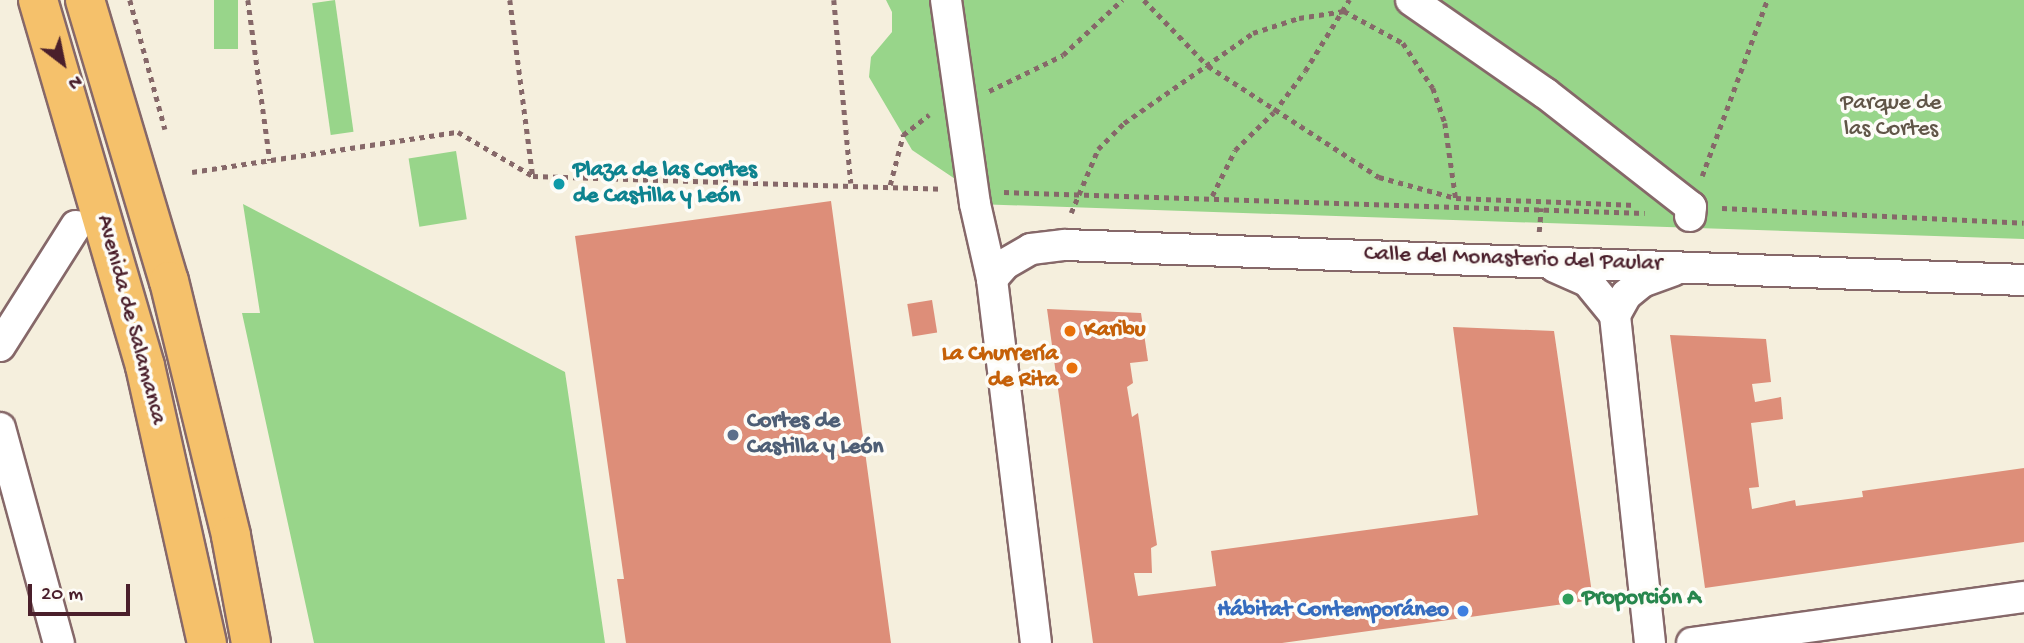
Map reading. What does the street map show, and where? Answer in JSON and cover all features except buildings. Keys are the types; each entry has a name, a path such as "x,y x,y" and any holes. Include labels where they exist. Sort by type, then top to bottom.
{"highway":[{"name":"Avenida de Salamanca","path":"38,0 86,211 145,366 207,643"},
{"name":"Avenida de Salamanca","path":"85,0 169,281 251,643"}],"street":[{"path":"946,0 973,191 999,272 1036,643"},
{"path":"1411,0 1545,93 1690,211"},
{"path":"0,346 86,211"},
{"name":"Calle del Monasterio del Paular","path":"999,272 1031,249 1065,245 2024,280"},
{"path":"1538,261 1588,282 1615,315 1650,643"},
{"path":"1615,315 1626,295 1642,282 1687,266"},
{"path":"0,428 59,643"},
{"path":"1692,643 2024,597"}],"path":[{"path":"248,0 270,160"},
{"path":"510,0 533,176"},
{"path":"834,0 851,183"},
{"path":"890,185 903,135 960,98 1003,88 1063,55 1122,0"},
{"path":"1144,0 1208,66 1274,112 1379,177 1456,198 1690,211"},
{"path":"1212,195 1235,150 1274,112 1349,0"},
{"path":"1690,211 1767,0"},
{"path":"1065,245 1078,193 1098,149 1124,123 1253,33 1299,18 1344,11 1403,43 1433,88 1445,123 1457,205"},
{"path":"192,172 458,132 533,176 851,183 973,191 1212,195 2024,223"}],"green space":[{"path":"214,0 238,0 238,49 214,49"},
{"path":"335,0 354,132 331,135 312,3"},
{"name":"Parque de las Cortes","path":"886,0 2024,0 2024,239 975,204 973,191 912,150 869,77 871,57 892,32 892,12"},
{"path":"456,151 467,219 419,227 409,159"},
{"path":"243,204 565,372 605,643 314,643 242,313 260,313"}],"place":[{"name":"Plaza de las Cortes de Castilla y León","path":"559,184"},
{"name":"Karibu","path":"1070,331"},
{"name":"La Churrería de Rita","path":"1072,368"},
{"name":"Cortes de Castilla y León","path":"733,435"},
{"name":"Proporción A","path":"1568,599"},
{"name":"Hábitat Contemporáneo","path":"1463,611"}]}
